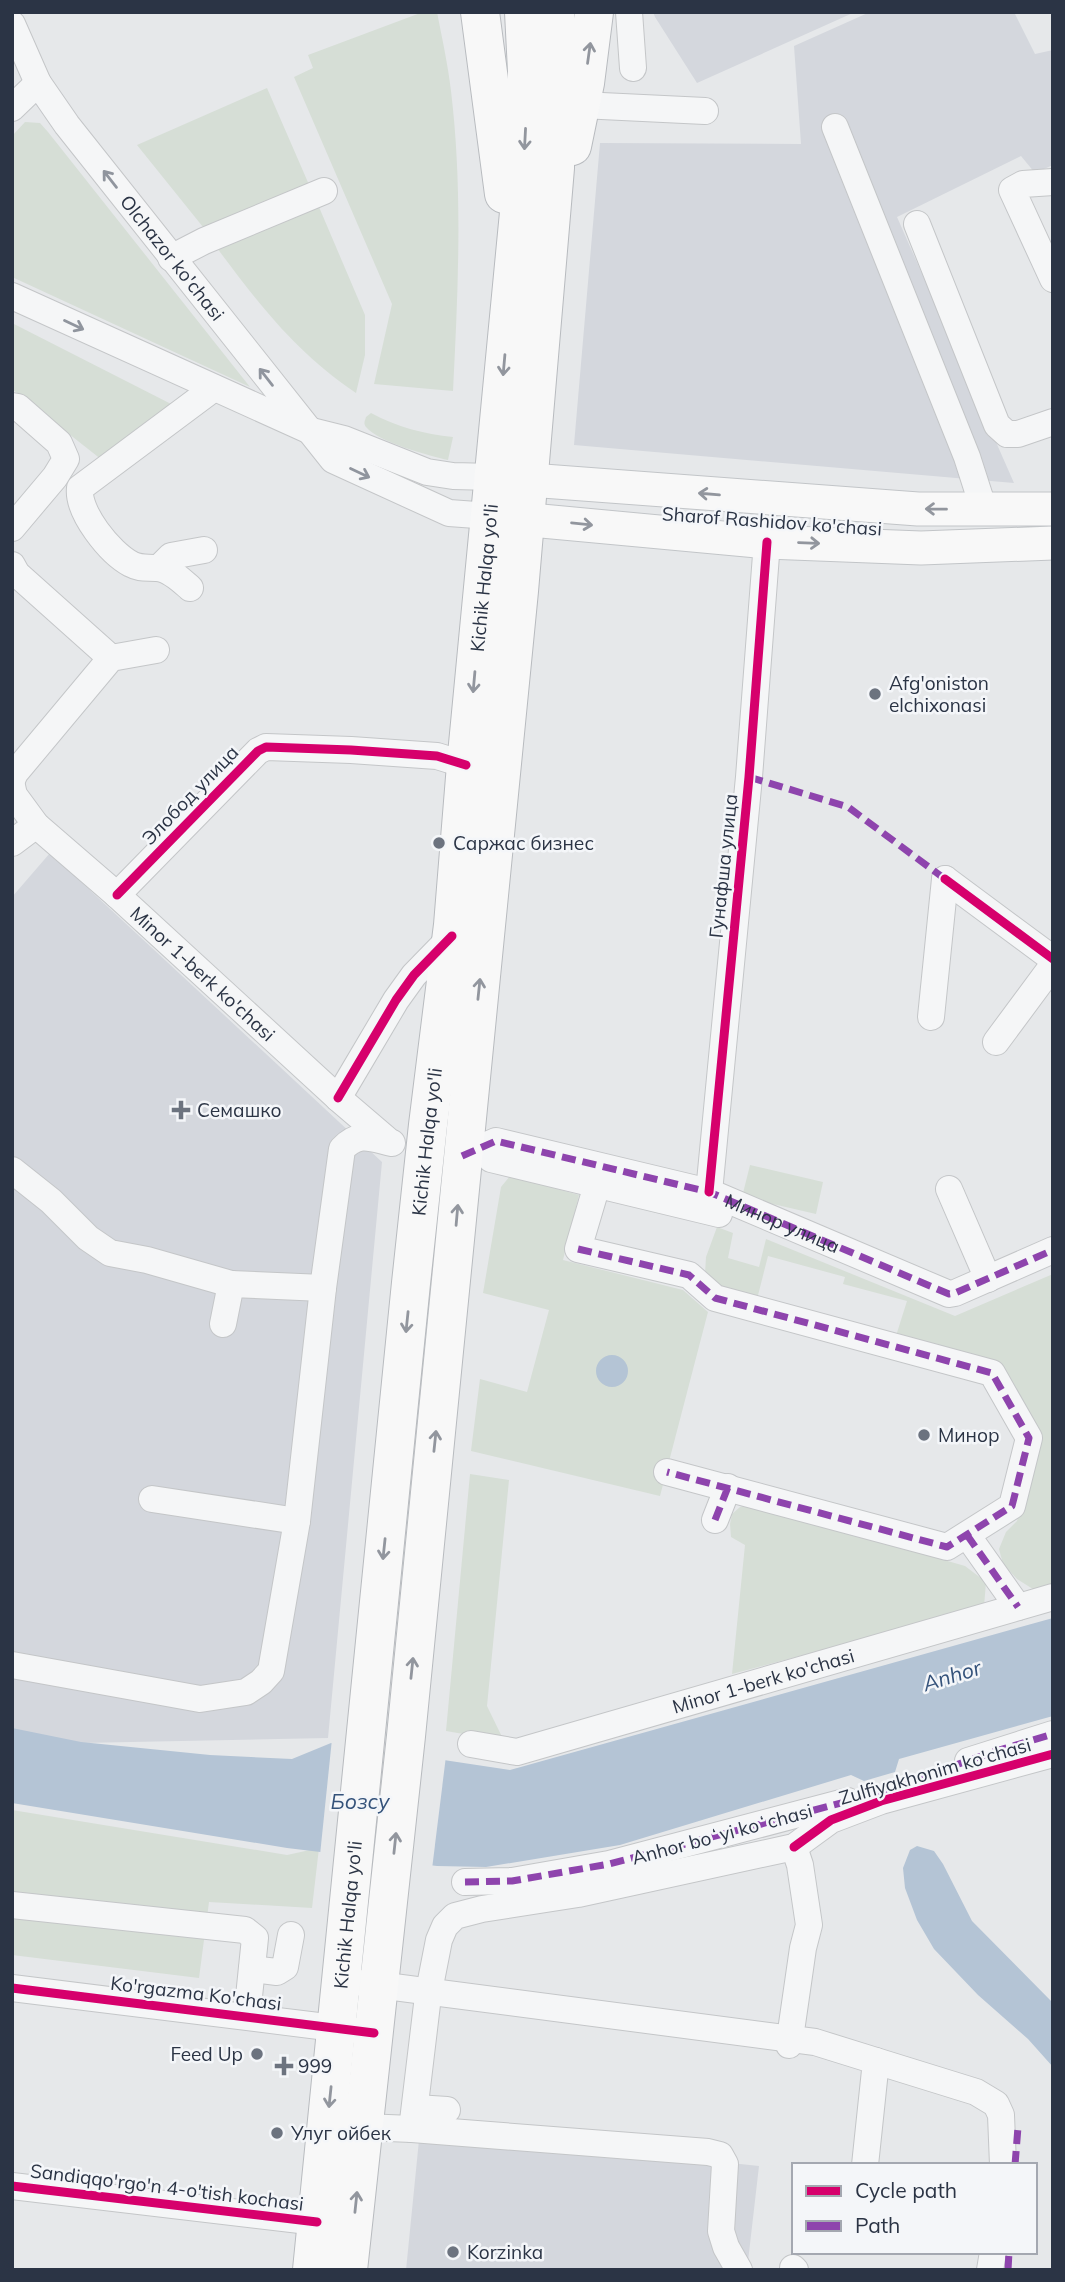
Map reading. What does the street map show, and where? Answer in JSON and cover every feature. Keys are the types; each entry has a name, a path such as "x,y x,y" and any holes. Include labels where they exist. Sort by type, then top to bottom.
{"highway":[{"path":"480,12 530,268"},
{"name":"Kichik Halqa yo'li","path":"348,2270 388,1911 451,1286 426,1150 508,518 530,268 555,168 541,72 524,12"},
{"name":"Kichik Halqa yo'li","path":"541,72 555,12"},
{"path":"530,268 581,105 594,12"},
{"name":"Kichik Halqa yo'li","path":"312,2270 411,1283 452,936 466,765 508,518"},
{"path":"411,1283 451,1286"}],"main road":[{"name":"Sharof Rashidov ko'chasi","path":"511,479 918,509 1053,509"},
{"name":"Sharof Rashidov ko'chasi","path":"508,518 767,542 921,548 1053,543"}],"street":[{"path":"629,12 634,68"},
{"name":"Olchazor ko'chasi","path":"12,23 38,83 67,124 333,460 449,513 508,518"},
{"path":"12,108 38,83"},
{"path":"581,105 705,111"},
{"path":"835,127 967,457 984,510"},
{"path":"1053,182 1023,184 1012,190 1053,279"},
{"path":"172,258 324,191"},
{"path":"917,224 997,425 1007,434 1018,434 1053,422"},
{"name":"Olchazor ko'chasi","path":"12,296 309,430 344,439 428,472 511,479"},
{"path":"190,588 174,575 159,568 145,569 116,555 83,508 79,496 80,488 214,388"},
{"path":"12,406 18,407 58,443 66,459 55,477 12,528"},
{"name":"Гунафша улица","path":"714,1203 767,542"},
{"path":"159,568 171,556 204,550"},
{"path":"12,565 17,574 111,658"},
{"path":"12,780 111,658 156,650"},
{"name":"Элобод улица","path":"117,895 258,751 266,747 437,756 466,765"},
{"name":"Minor 1-berk ko'chasi","path":"12,786 14,795 36,825 117,895 338,1098 426,1150"},
{"path":"12,843 36,825"},
{"path":"931,1017 946,880 1053,959"},
{"path":"338,1098 396,1000 414,975 452,936"},
{"path":"996,1042 1053,965"},
{"path":"12,1665 200,1699 246,1692 271,1671 297,1521 342,1149 349,1141 359,1136 426,1150 495,1160 597,1185 714,1203"},
{"name":"Минор улица","path":"426,1150 496,1141 714,1203 949,1293 955,1293 1053,1250"},
{"path":"12,1170 51,1201 88,1238 110,1252 231,1284 323,1289"},
{"path":"597,1185 578,1249 689,1275 715,1298 992,1373 1029,1438 1012,1506 947,1547 667,1472"},
{"path":"949,1189 988,1279"},
{"path":"223,1324 231,1284"},
{"path":"715,1520 728,1488"},
{"path":"152,1499 297,1521"},
{"path":"967,1535 1018,1607"},
{"name":"Minor 1-berk ko'chasi","path":"471,1744 517,1752 1053,1597"},
{"name":"Anhor boʻyi koʻchasi","path":"465,1882 512,1881 609,1864 864,1797 1053,1734"},
{"name":"Zulfiyakhonim ko'chasi","path":"794,1847 831,1820 881,1801 1053,1755"},
{"path":"414,2118 428,1991 439,1940 445,1926 455,1916 482,1909 578,1894 794,1847 800,1865 809,1925 803,1948 790,2043"},
{"path":"12,1905 245,1930 255,1938 247,2016"},
{"path":"252,1969 277,1972 285,1967 291,1935"},
{"path":"342,1981 380,1984 790,2043 815,2042 975,2092 996,2104 1001,2115 1003,2163"},
{"name":"Ko'rgazma Ko'chasi","path":"12,1988 374,2033"},
{"path":"865,2163 876,2060"},
{"path":"364,2127 447,2110"},
{"path":"414,2118 720,2155 725,2164 721,2231 726,2247 739,2270"},
{"path":"1015,2163 1018,2127"},
{"name":"Sandiqqo'rgo'n 4-o'tish kochasi","path":"12,2186 317,2222"}],"shaded area":[{"path":"423,12 437,12 455,128 458,241 453,391 374,384 392,304 294,77 313,68 308,55"},
{"path":"653,12 855,12 697,83"},
{"path":"870,12 1014,12 1035,54 1053,50 1053,165 1035,173 1021,156 897,217 1014,483 574,445 600,143 801,144 794,46"},
{"path":"267,88 310,187 207,232 137,145"},
{"path":"25,122 40,123 48,132 250,387 12,277 12,136"},
{"path":"316,200 365,315 365,355 356,393 295,343 262,306 214,244"},
{"path":"12,323 177,407 102,460 12,389"},
{"path":"371,413 411,429 453,437 448,460 405,448 372,433 364,423"},
{"path":"50,853 382,1162 328,1738 81,1743 12,1729 12,897"},
{"path":"750,1165 823,1182 816,1214 742,1197"},
{"path":"510,1176 579,1195 563,1260 683,1290 708,1312 660,1496 471,1451 480,1379 527,1392 549,1310 483,1293 501,1187"},
{"path":"717,1227 733,1233 728,1258 759,1267 766,1239 955,1316 1053,1274 1053,1586 1036,1591 1017,1579 1003,1564 999,1549 1006,1532 1017,1521 1040,1441 995,1366 895,1339 907,1301 843,1284 845,1277 768,1256 756,1303 721,1293 705,1274 706,1257"},
{"path":"470,1474 509,1480 487,1706 504,1741 446,1731"},
{"path":"749,1504 965,1566 986,1582 984,1607 732,1674 745,1545 731,1537 730,1524 732,1514"},
{"path":"12,1810 287,1855 319,1848 312,1908 209,1902 199,1978 12,1955"},
{"path":"420,2130 759,2166 747,2270 406,2270"}],"water":[{"path":"612,1355 623,1360 628,1371 623,1382 612,1387 601,1382 596,1371 601,1360"},
{"name":"Бозсу","path":"1053,1618 1053,1716 899,1759 895,1772 864,1781 851,1775 620,1845 486,1867 437,1866 287,1848 12,1803 12,1728 81,1742 210,1755 292,1759 331,1743 510,1770"},
{"path":"917,1846 934,1851 972,1921 1053,2003 1053,2067 1028,2039 978,1995 934,1949 917,1920 905,1888 903,1868 910,1850"}],"pier":[{"path":"332,1739 446,1756 432,1869 320,1855"}],"marked path":[{"path":"749,777 848,807 949,882"},
{"path":"462,1156 496,1141 709,1192 949,1294 1053,1250"},
{"path":"578,1249 689,1275 715,1298 992,1373 1029,1438 1012,1506 947,1547 667,1472"},
{"path":"715,1520 728,1487"},
{"path":"967,1535 1018,1607"},
{"path":"465,1882 512,1881 609,1864 864,1797 1053,1734"},
{"path":"1015,2163 1018,2127"},
{"path":"1008,2270 1009,2254"}],"cycle path":[{"path":"709,1192 749,777 767,542"},
{"path":"117,895 258,751 266,747 437,756 466,765"},
{"path":"945,879 1053,959"},
{"path":"338,1098 396,1000 414,975 452,936"},
{"path":"794,1847 831,1820 881,1801 1053,1754"},
{"path":"12,1988 374,2033"},
{"path":"12,2186 317,2222"}],"place":[{"name":"Afg'oniston elchixonasi","path":"875,694"},
{"name":"Саржас бизнес","path":"439,843"},
{"name":"Семашко","path":"181,1110"},
{"name":"Минор","path":"924,1435"},
{"name":"Feed Up","path":"257,2054"},
{"name":"999","path":"284,2066"},
{"name":"Улуг ойбек","path":"277,2133"},
{"name":"Korzinka","path":"453,2252"}],"water label":[{"name":"Anhor","path":"952,1676"}]}
